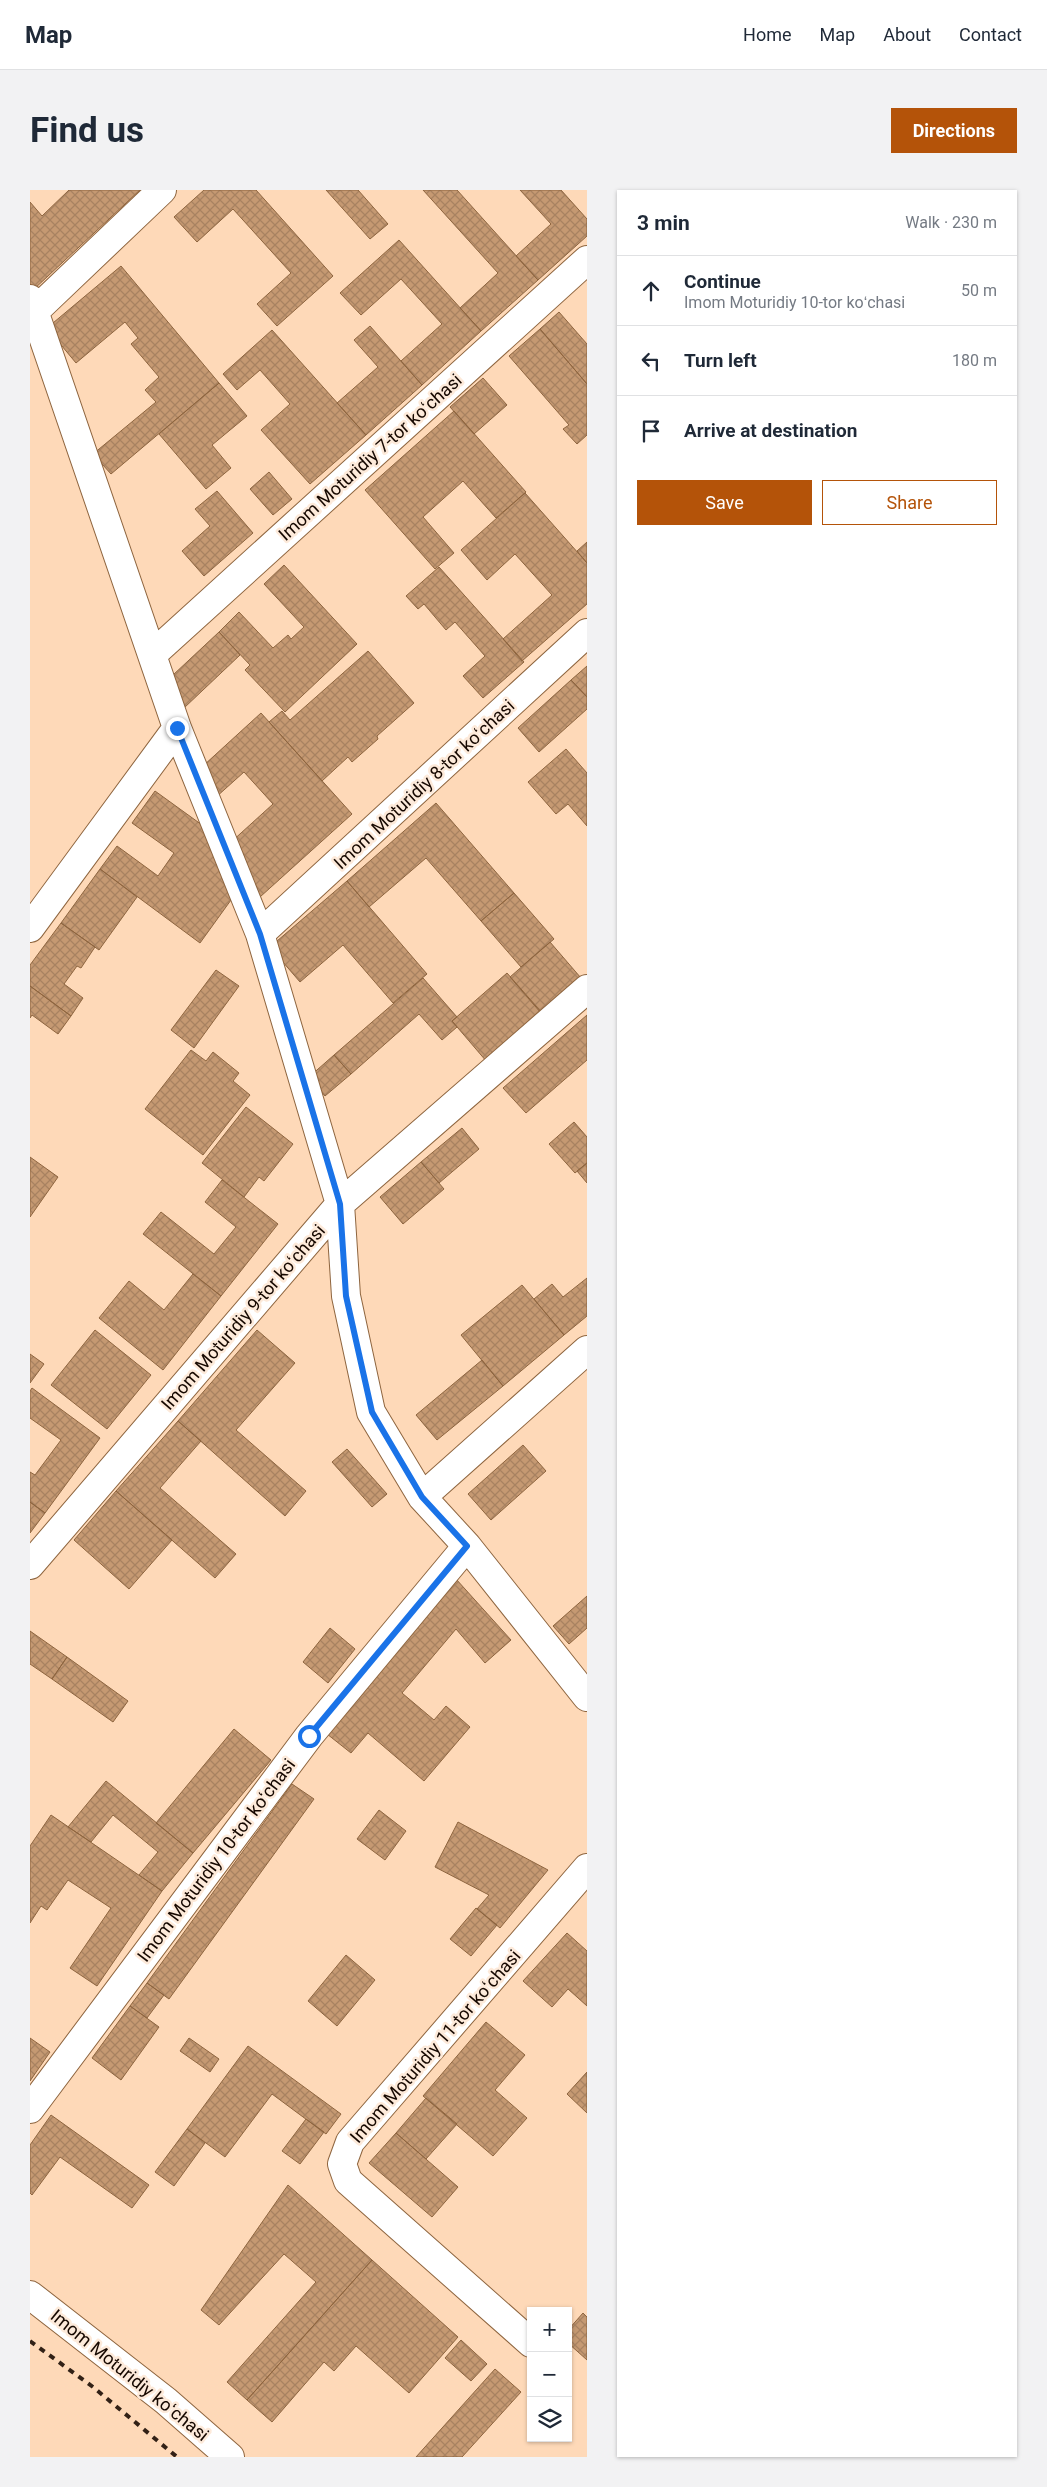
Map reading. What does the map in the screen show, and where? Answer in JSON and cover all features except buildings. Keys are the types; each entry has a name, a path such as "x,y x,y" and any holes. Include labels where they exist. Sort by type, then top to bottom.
{"street":[{"path":"162,190 32,305 177,728 260,934 340,1204 346,1296 372,1412 422,1497 467,1546 587,1697"},
{"name":"Imom Moturidiy 7-tor koʻchasi","path":"152,654 587,260"},
{"name":"Imom Moturidiy 8-tor koʻchasi","path":"260,934 587,633"},
{"path":"30,928 177,728"},
{"name":"Imom Moturidiy 9-tor koʻchasi","path":"30,1565 340,1204 587,989"},
{"path":"422,1497 587,1350"},
{"name":"Imom Moturidiy 10-tor koʻchasi","path":"30,2109 309,1736 467,1546"},
{"name":"Imom Moturidiy 11-tor koʻchasi","path":"527,2339 348,2181 342,2164 350,2142 587,1868"},
{"name":"Imom Moturidiy koʻchasi","path":"30,2295 166,2401 230,2457"}],"railway":[{"path":"30,2341 93,2387 177,2457"}],"route":[{"path":"177,728 260,934 340,1204 346,1296 372,1412 422,1497 467,1546 309,1736"}]}
